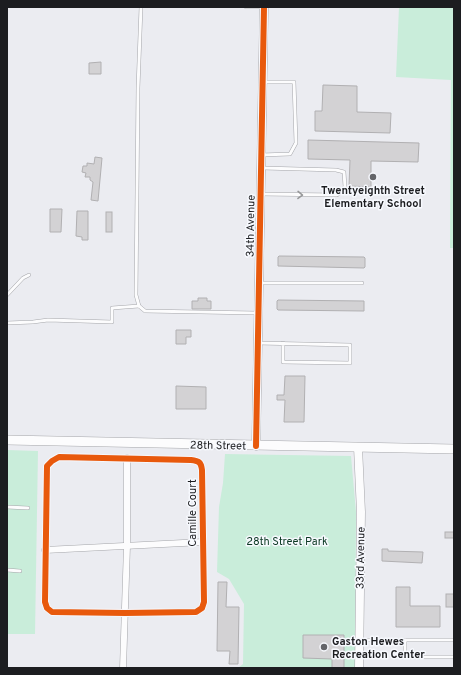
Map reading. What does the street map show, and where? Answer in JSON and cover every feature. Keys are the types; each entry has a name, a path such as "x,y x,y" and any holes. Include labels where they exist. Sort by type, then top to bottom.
{"main road":[{"name":"28th Street","path":"7,440 454,449"}],"street":[{"name":"34th Avenue","path":"256,446 264,7"},
{"name":"33rd Avenue","path":"358,447 361,512 359,668"},
{"name":"Camille Court","path":"59,458 127,458 191,460 198,461 201,465 204,602 202,608 196,612 52,612 47,608 45,602 47,466 52,461 59,458"},
{"path":"123,668 127,546 127,458"},
{"name":"Camille Court","path":"45,550 202,542"}],"lane":[{"path":"141,7 138,88 136,295 139,306 145,311 259,313"},
{"path":"246,7 264,7"},
{"path":"262,154 290,154 296,143 294,82 263,82"},
{"path":"261,168 336,170 344,172 345,187 337,195 261,194"},
{"path":"7,295 23,278 29,275"},
{"path":"259,282 362,283"},
{"path":"7,323 48,320 112,322 112,308 139,306"},
{"path":"258,343 283,343 350,345 350,363 283,362 283,343"},
{"path":"7,507 28,508"},
{"path":"7,570 20,571"},
{"path":"359,640 454,640"},
{"path":"405,640 405,654 409,658 454,657"}],"green space":[{"path":"399,7 454,7 454,248 450,248 451,80 396,77"},
{"path":"7,450 38,451 35,634 7,634"},
{"name":"28th Street Park","path":"225,454 351,456 356,512 355,668 238,668 243,664 244,604 229,579 217,572 219,507 223,483"}],"building":[{"path":"101,62 101,74 89,74 89,63"},
{"path":"323,85 357,86 357,112 391,113 390,133 315,131 315,111 322,111"},
{"path":"308,140 419,143 418,162 371,161 371,187 349,186 350,160 308,159"},
{"path":"95,157 102,158 98,201 91,200 93,182 90,180 90,177 85,177 86,173 82,172 83,166 87,166 87,163 94,164"},
{"path":"50,209 62,209 61,232 50,232"},
{"path":"77,211 88,211 88,240 82,240 82,237 76,236"},
{"path":"106,212 112,212 112,232 106,232"},
{"path":"279,256 364,257 365,267 278,266"},
{"path":"198,298 207,298 207,301 211,301 211,309 192,309 192,301 198,301"},
{"path":"278,300 364,301 364,311 278,310"},
{"path":"176,330 191,330 191,337 186,337 186,344 176,344"},
{"path":"285,376 305,376 304,422 284,422 285,400 277,400 277,395 284,395"},
{"path":"176,386 206,387 206,409 176,409"},
{"path":"445,532 454,532 454,538 445,538"},
{"path":"382,549 388,549 388,551 423,552 422,563 382,561"},
{"path":"218,582 227,582 226,607 239,607 238,664 229,664 230,651 217,651"},
{"path":"396,587 410,587 410,606 440,606 440,627 396,627"},
{"path":"446,594 454,594 454,607 446,607"},
{"name":"Gaston Hewes Recreation Center","path":"303,635 344,635 344,668 332,668 332,659 303,658"}],"cycle path":[{"path":"256,446 264,7"},
{"path":"59,457 191,460 199,462 202,470 204,602 202,608 196,612 125,613 52,612 47,608 45,602 47,466 59,457"}],"place":[{"name":"Twentyeighth Street Elementary School","path":"373,177"},
{"name":"Gaston Hewes Recreation Center","path":"324,647"}]}
